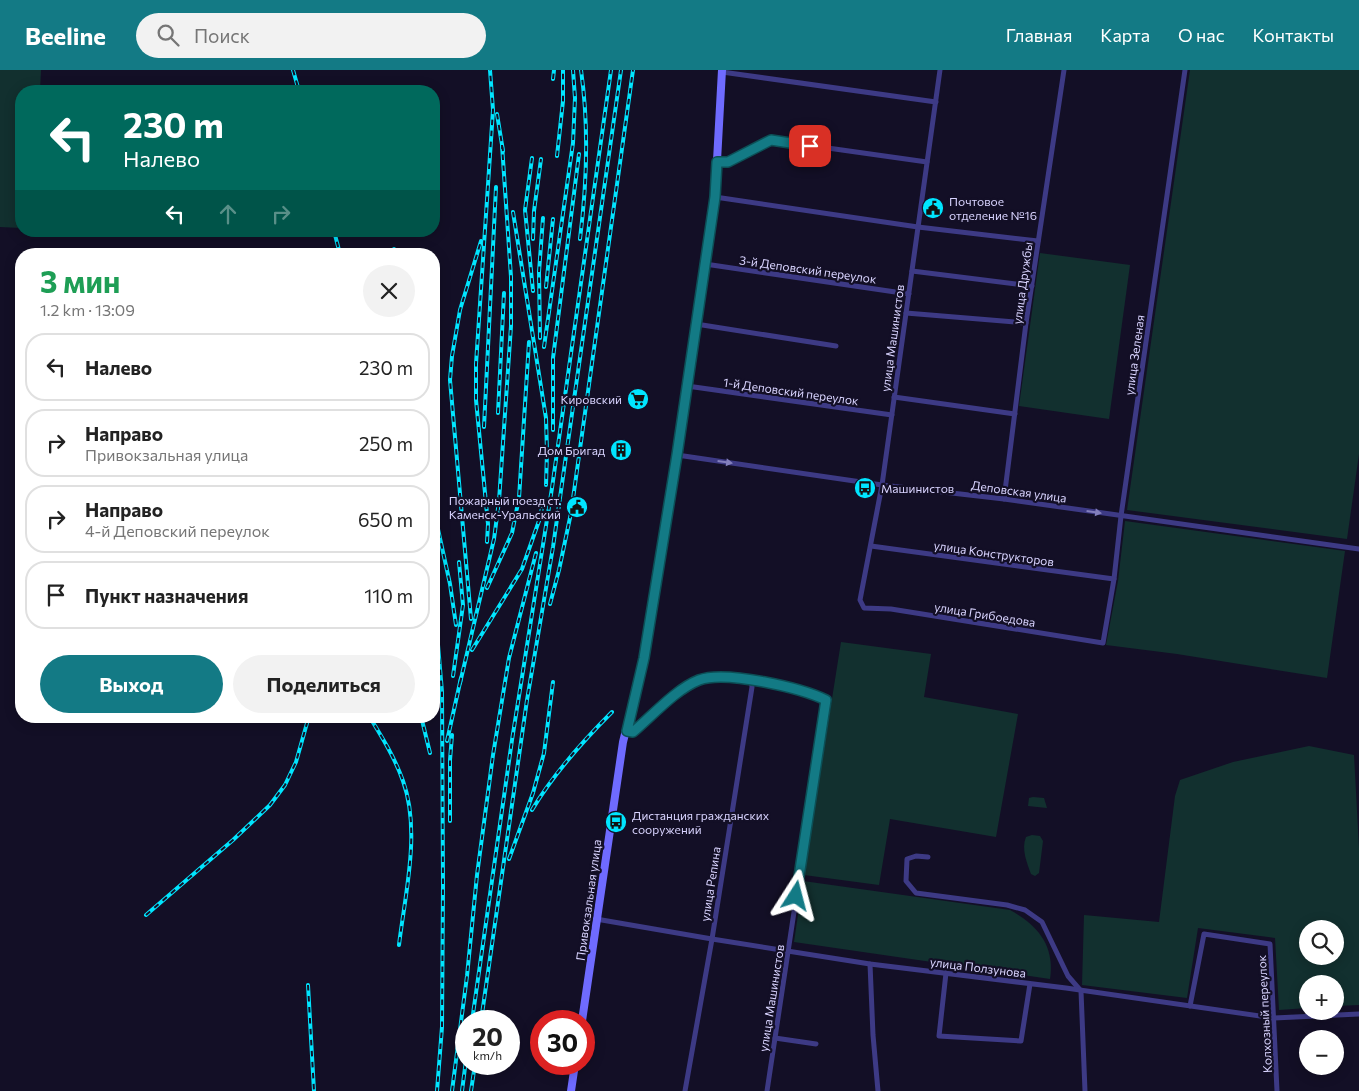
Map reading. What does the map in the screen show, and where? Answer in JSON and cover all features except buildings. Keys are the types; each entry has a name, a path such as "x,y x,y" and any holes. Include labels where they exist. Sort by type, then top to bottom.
{"street":[{"name":"улица Машинистов","path":"864,608 860,600 882,485 940,70"},
{"name":"улица Дружбы","path":"1004,499 1026,323 1064,70"},
{"name":"улица Зеленая","path":"1103,643 1114,580 1121,516 1184,70"},
{"path":"722,71 936,102"},
{"name":"Привокзальная улица","path":"584,1010 623,742 644,658 677,455 715,197 722,71"},
{"path":"717,162 728,162 771,140 927,162"},
{"path":"715,197 918,227 1038,241"},
{"name":"3-й Деповский переулок","path":"705,264 909,294"},
{"path":"912,271 1032,286"},
{"path":"906,312 1026,323"},
{"path":"696,324 836,346"},
{"name":"1-й Деповский переулок","path":"687,386 892,415"},
{"path":"894,397 1015,414"},
{"name":"Деповская улица","path":"677,455 882,485 1004,499 1359,549"},
{"name":"улица Конструкторов","path":"871,546 1114,580"},
{"name":"улица Грибоедова","path":"864,608 891,609 1103,643"},
{"path":"627,731 633,732 679,692 699,680 713,677 751,679"},
{"name":"улица Машинистов","path":"751,679 826,700 767,1091"},
{"name":"улица Репина","path":"685,1091 712,940 752,687 751,679"},
{"path":"928,857 916,856 907,859 906,881 916,893 1007,905 1025,910 1042,922 1068,976 1081,991 1085,1091"},
{"name":"улица Ползунова","path":"596,919 712,940 870,964 1066,988 1274,1018 1359,1014"},
{"name":"Колхозный переулок","path":"1190,1006 1204,934 1270,944 1278,1091"},
{"path":"870,964 878,1091"},
{"path":"946,973 940,1036 1020,1041 1030,984"},
{"path":"1066,988 1068,976"},
{"path":"775,1038 816,1044"},
{"path":"572,1091 574,1075"}],"green space":[{"path":"0,70 41,70 40,85 15,85 15,228 0,227"},
{"path":"1190,70 1359,70 1359,454 1347,539 1127,510"},
{"path":"1040,253 1130,265 1109,419 1019,406"},
{"path":"1125,521 1345,551 1327,678 1177,654 1106,645 1118,581"},
{"path":"841,642 931,654 924,697 1018,714 996,837 890,819 879,885 804,875"},
{"path":"1309,746 1354,755 1359,848 1359,1005 1344,1006 1344,975 1299,975 1299,1009 1279,1010 1275,938 1198,928 1187,998 1082,985 1084,915 1159,922 1175,796 1180,780 1233,762"},
{"path":"1029,798 1044,798 1047,808 1028,806"},
{"path":"1032,835 1040,836 1043,841 1039,873 1035,876 1031,874 1024,851 1026,837"},
{"path":"803,881 1010,910 1029,922 1042,938 1050,956 1050,979 794,942"}],"railway":[{"path":"293,70 297,85"},
{"path":"487,542 488,524 476,400 476,364 493,110 490,70"},
{"path":"553,79 554,70"},
{"path":"557,156 563,101 563,70"},
{"path":"544,347 573,143 575,98 573,70"},
{"path":"580,239 586,154 584,91 581,70"},
{"path":"474,1010 512,740 552,488 611,70"},
{"path":"483,1010 527,700 553,547 621,70"},
{"path":"550,604 571,513 633,70"},
{"path":"497,114 503,151"},
{"path":"460,683 494,539 499,501 511,326 511,277 502,145"},
{"path":"553,430 553,358 579,154"},
{"path":"532,158 525,210 533,291"},
{"path":"533,239 534,211 541,159"},
{"path":"484,427 496,187"},
{"path":"513,212 546,418 546,485"},
{"path":"540,338 539,272 543,218"},
{"path":"546,287 553,219"},
{"path":"336,237 338,248"},
{"path":"471,619 450,380 460,310 481,241"},
{"path":"498,413 504,293"},
{"path":"487,588 512,533 519,498 529,342"},
{"path":"472,650 522,569 542,507"},
{"path":"440,538 450,584 456,625"},
{"path":"452,1091 493,755 509,658 536,553"},
{"path":"453,676 463,605 459,562"},
{"path":"437,1091 442,1027 442,692 440,668"},
{"path":"447,741 461,678"},
{"path":"509,859 533,793 544,753 553,682"},
{"path":"532,810 569,758 612,712"},
{"path":"146,915 233,840 270,805 285,785 296,762 307,723"},
{"path":"373,723 396,764 403,781 411,821 408,884 399,945"},
{"path":"423,723 430,753"},
{"path":"450,821 452,735"},
{"path":"308,985 314,1091"},
{"path":"462,1091 464,1075"},
{"path":"471,1091 473,1075"}],"place":[{"name":"Почтовое отделение №16","path":"933,208"},
{"name":"Кировский","path":"638,399"},
{"name":"Дом Бригад","path":"621,450"},
{"name":"Машинистов","path":"865,488"},
{"name":"Пожарный поезд ст. Каменск-Уральский","path":"577,507"},
{"name":"Дистанция гражданских сооружений","path":"616,822"}],"route":[{"path":"796,896 826,700 754,679 713,677 699,680 679,692 633,732 627,731 644,658 677,455 715,197 717,162 728,162 771,140 810,146"}]}
